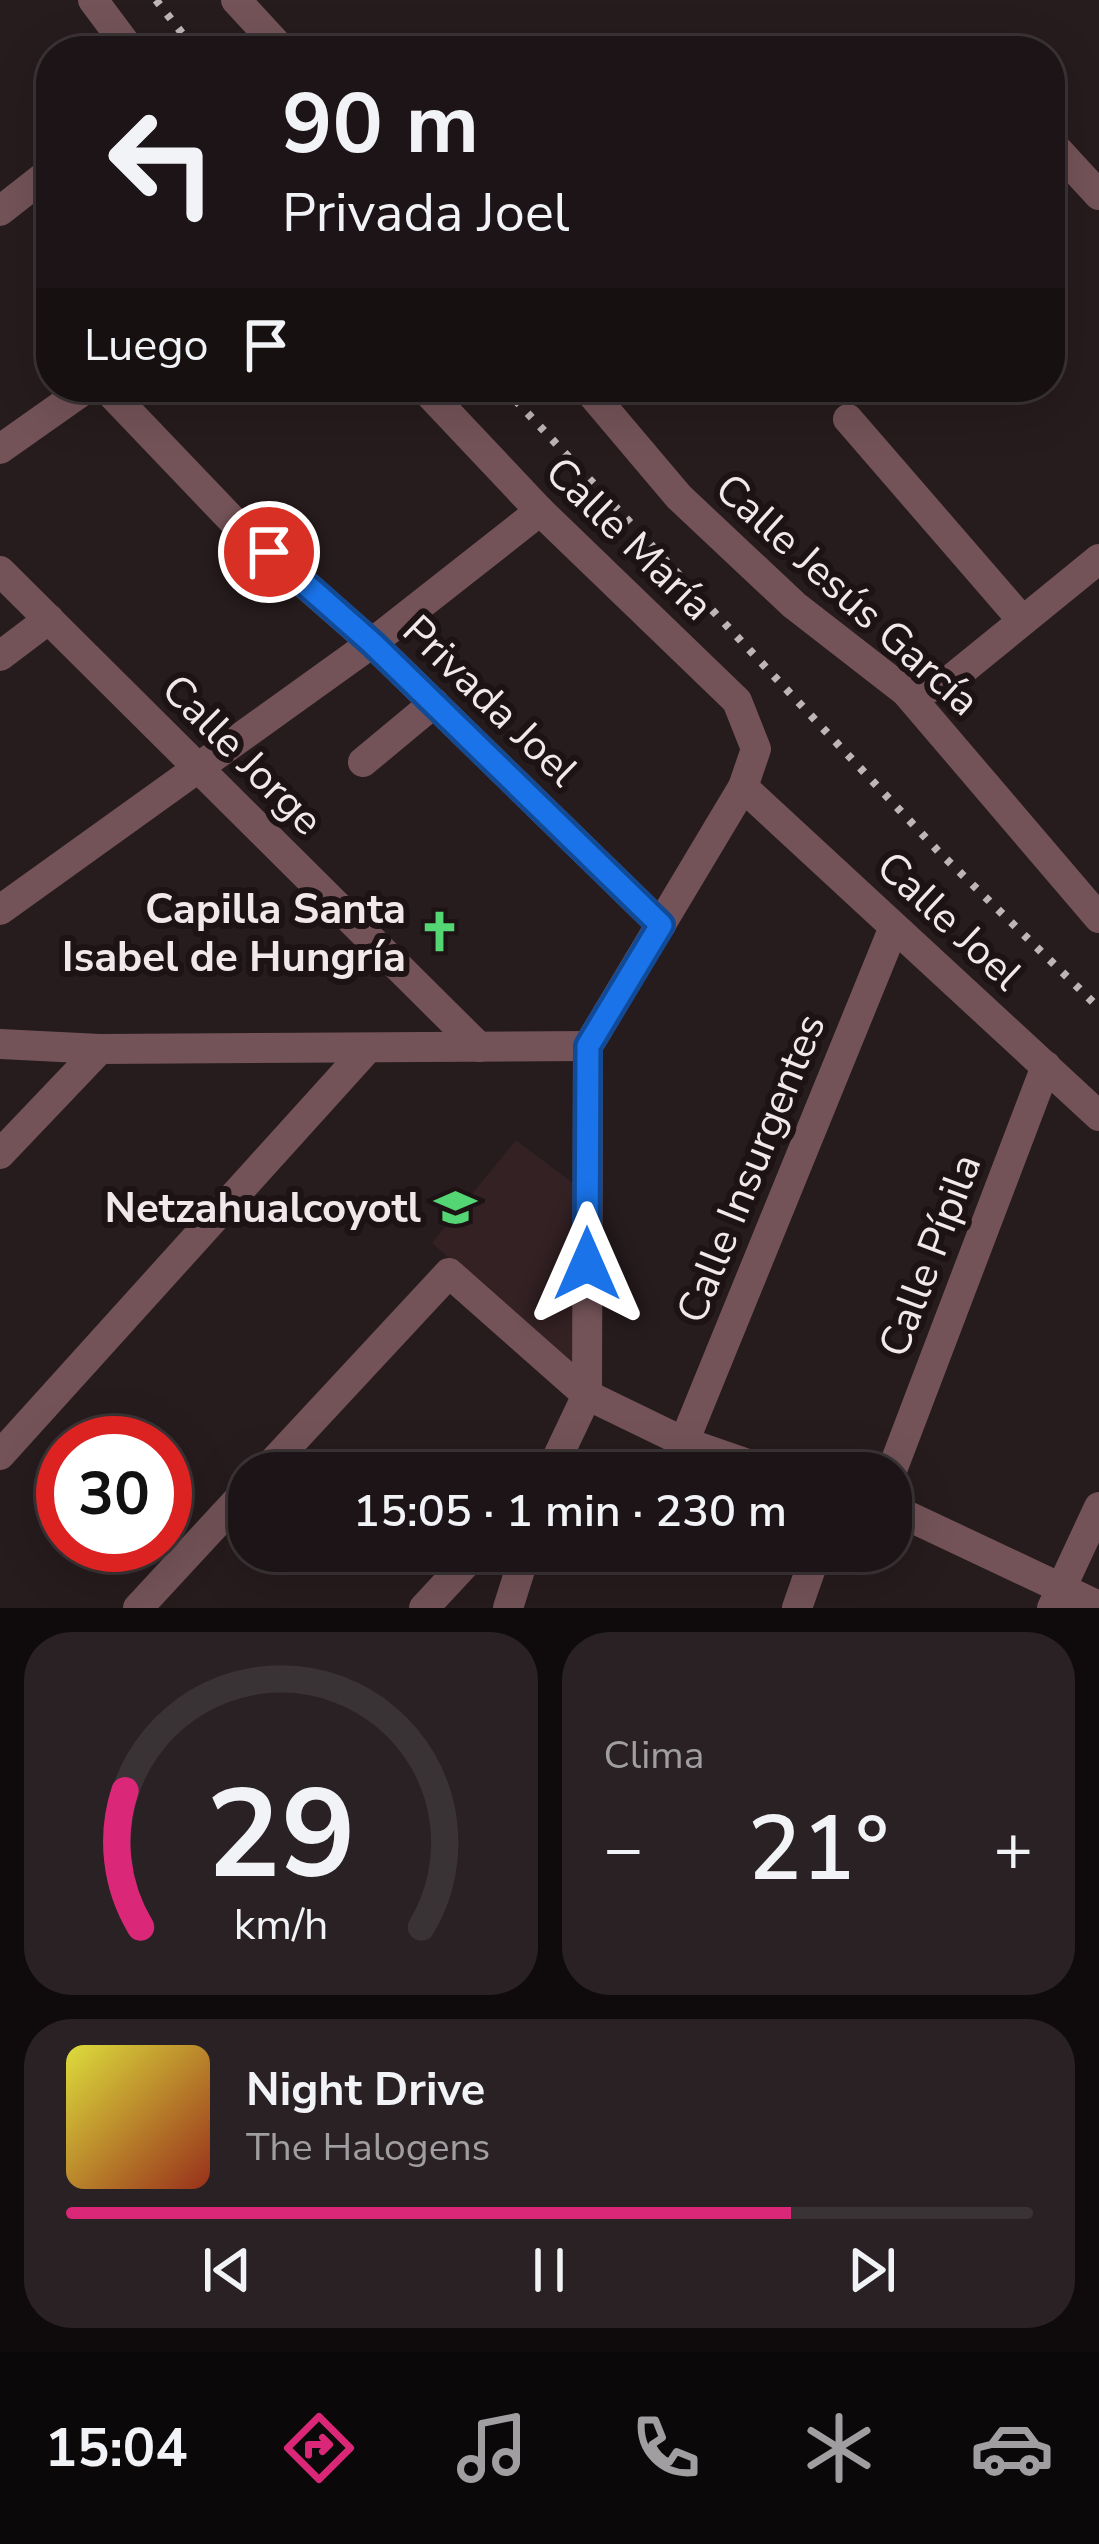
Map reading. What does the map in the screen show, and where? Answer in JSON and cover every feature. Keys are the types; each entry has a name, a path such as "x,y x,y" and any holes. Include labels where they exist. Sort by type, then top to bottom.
{"street":[{"path":"93,0 120,36"},
{"path":"236,0 269,36"},
{"path":"1065,158 1099,195"},
{"path":"0,211 36,183"},
{"path":"0,448 66,402"},
{"name":"Privada Joel","path":"119,402 234,522 372,643 661,925"},
{"name":"Calle María","path":"437,402 540,512 737,701 756,749 748,774"},
{"name":"Calle Jesús García","path":"599,402 679,497 794,604 906,692 1094,904"},
{"path":"848,418 1022,620"},
{"path":"0,910 372,643 540,512"},
{"path":"906,692 944,685 1099,559"},
{"name":"Calle Jorge","path":"0,571 479,1047"},
{"path":"0,656 50,619"},
{"path":"363,763 434,703"},
{"path":"559,1452 586,1395 588,1046 748,774"},
{"name":"Calle Joel","path":"748,774 894,927 1099,1115"},
{"name":"Calle Insurgentes","path":"683,1442 894,927"},
{"path":"0,1044 100,1048 588,1046"},
{"path":"0,1154 100,1048"},
{"path":"0,1455 368,1048"},
{"name":"Calle Pípila","path":"898,1452 1046,1066"},
{"path":"282,1452 448,1273 586,1395 712,1452"},
{"path":"1056,1597 1099,1507"},
{"path":"138,1608 228,1511"},
{"path":"912,1519 1056,1597 1099,1606"},
{"path":"424,1608 457,1572"},
{"path":"508,1608 519,1572"},
{"path":"797,1608 810,1572"}],"shaded area":[{"path":"516,1140 573,1183 572,1366 432,1243"}],"railway":[{"path":"156,0 184,36"},
{"path":"517,402 938,851 1099,1008"}],"place":[{"name":"Capilla Santa Isabel de Hungría","path":"440,932"},
{"name":"Netzahualcoyotl","path":"455,1207"}],"route":[{"path":"269,552 372,643 661,925 588,1046 587,1264"}]}
